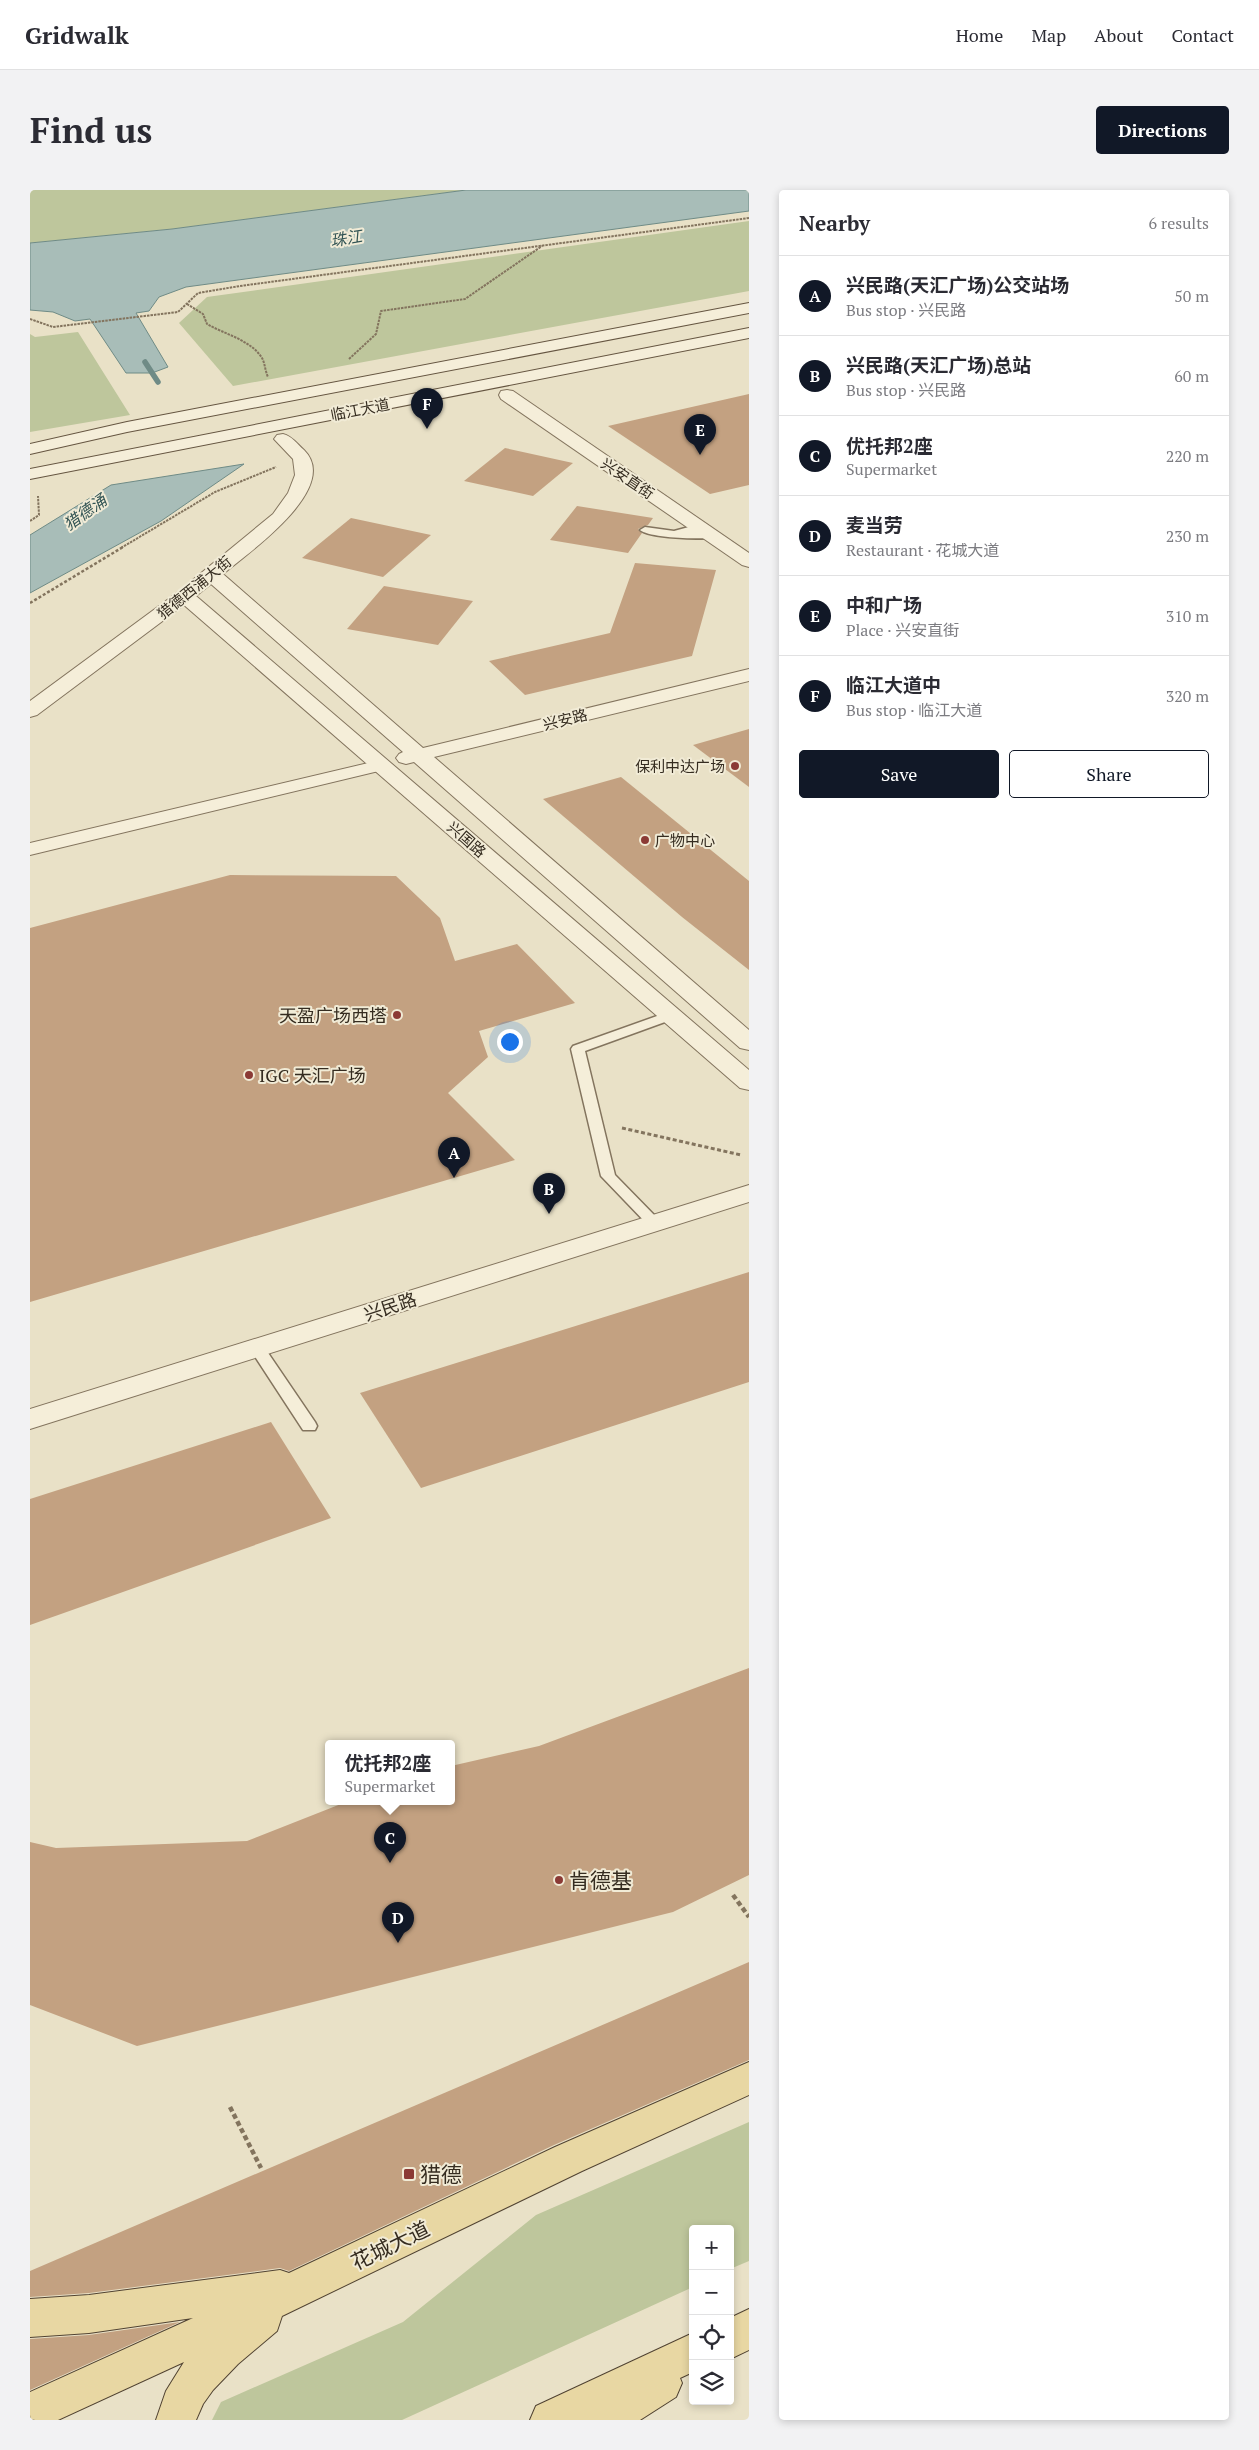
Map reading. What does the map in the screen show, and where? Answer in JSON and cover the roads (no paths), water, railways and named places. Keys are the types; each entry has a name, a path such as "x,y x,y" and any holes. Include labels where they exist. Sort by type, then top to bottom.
{"main road":[{"name":"花城大道","path":"30,2412 128,2370 538,2174 749,2078"},
{"path":"30,2318 89,2314 306,2285"},
{"path":"176,2420 178,2411 201,2372 237,2338 306,2285"},
{"path":"734,2333 749,2327"},
{"path":"734,2337 749,2327"},
{"path":"550,2420 689,2354"},
{"path":"604,2420 689,2367"}],"street":[{"path":"30,450 155,421 749,308"},
{"name":"临江大道","path":"30,450 221,421 749,320"},
{"name":"临江大道","path":"33,474 749,333"},
{"path":"33,474 188,454 283,438 749,348"},
{"name":"兴安直街","path":"507,395 749,561"},
{"name":"猎德西浦大街","path":"30,711 185,596 280,518 297,494 304,475 302,458 283,438"},
{"name":"兴国路","path":"211,574 749,1043"},
{"name":"兴国路","path":"185,596 749,1083"},
{"name":"兴安路","path":"381,765 749,675"},
{"path":"30,849 381,765"},
{"name":"兴民路","path":"30,1419 749,1193"}],"lane":[{"path":"645,530 674,534 705,531"},
{"path":"654,1223 608,1176 578,1049 671,1015"},
{"path":"257,1348 309,1426"}],"water":[{"name":"珠江","path":"466,190 749,190 749,211 186,287 159,297 149,311 136,313 168,367 152,373 126,373 90,319 75,321 53,312 30,310 30,243 172,229"},
{"name":"猎德涌","path":"244,464 161,521 30,593 30,535 111,485"}],"waterway":[{"path":"145,362 158,382"}],"place":[{"name":"临江大道中","path":"427,429"},
{"name":"中和广场","path":"700,455"},
{"name":"保利中达广场","path":"735,766"},
{"name":"广物中心","path":"645,840"},
{"name":"天盈广场西塔","path":"397,1015"},
{"name":"IGC 天汇广场","path":"249,1075"},
{"name":"兴民路(天汇广场)公交站场","path":"454,1178"},
{"name":"兴民路(天汇广场)总站","path":"549,1214"},
{"name":"优托邦2座","path":"390,1863"},
{"name":"肯德基","path":"559,1880"},
{"name":"麦当劳","path":"398,1943"},
{"name":"猎德","path":"409,2174"}]}
